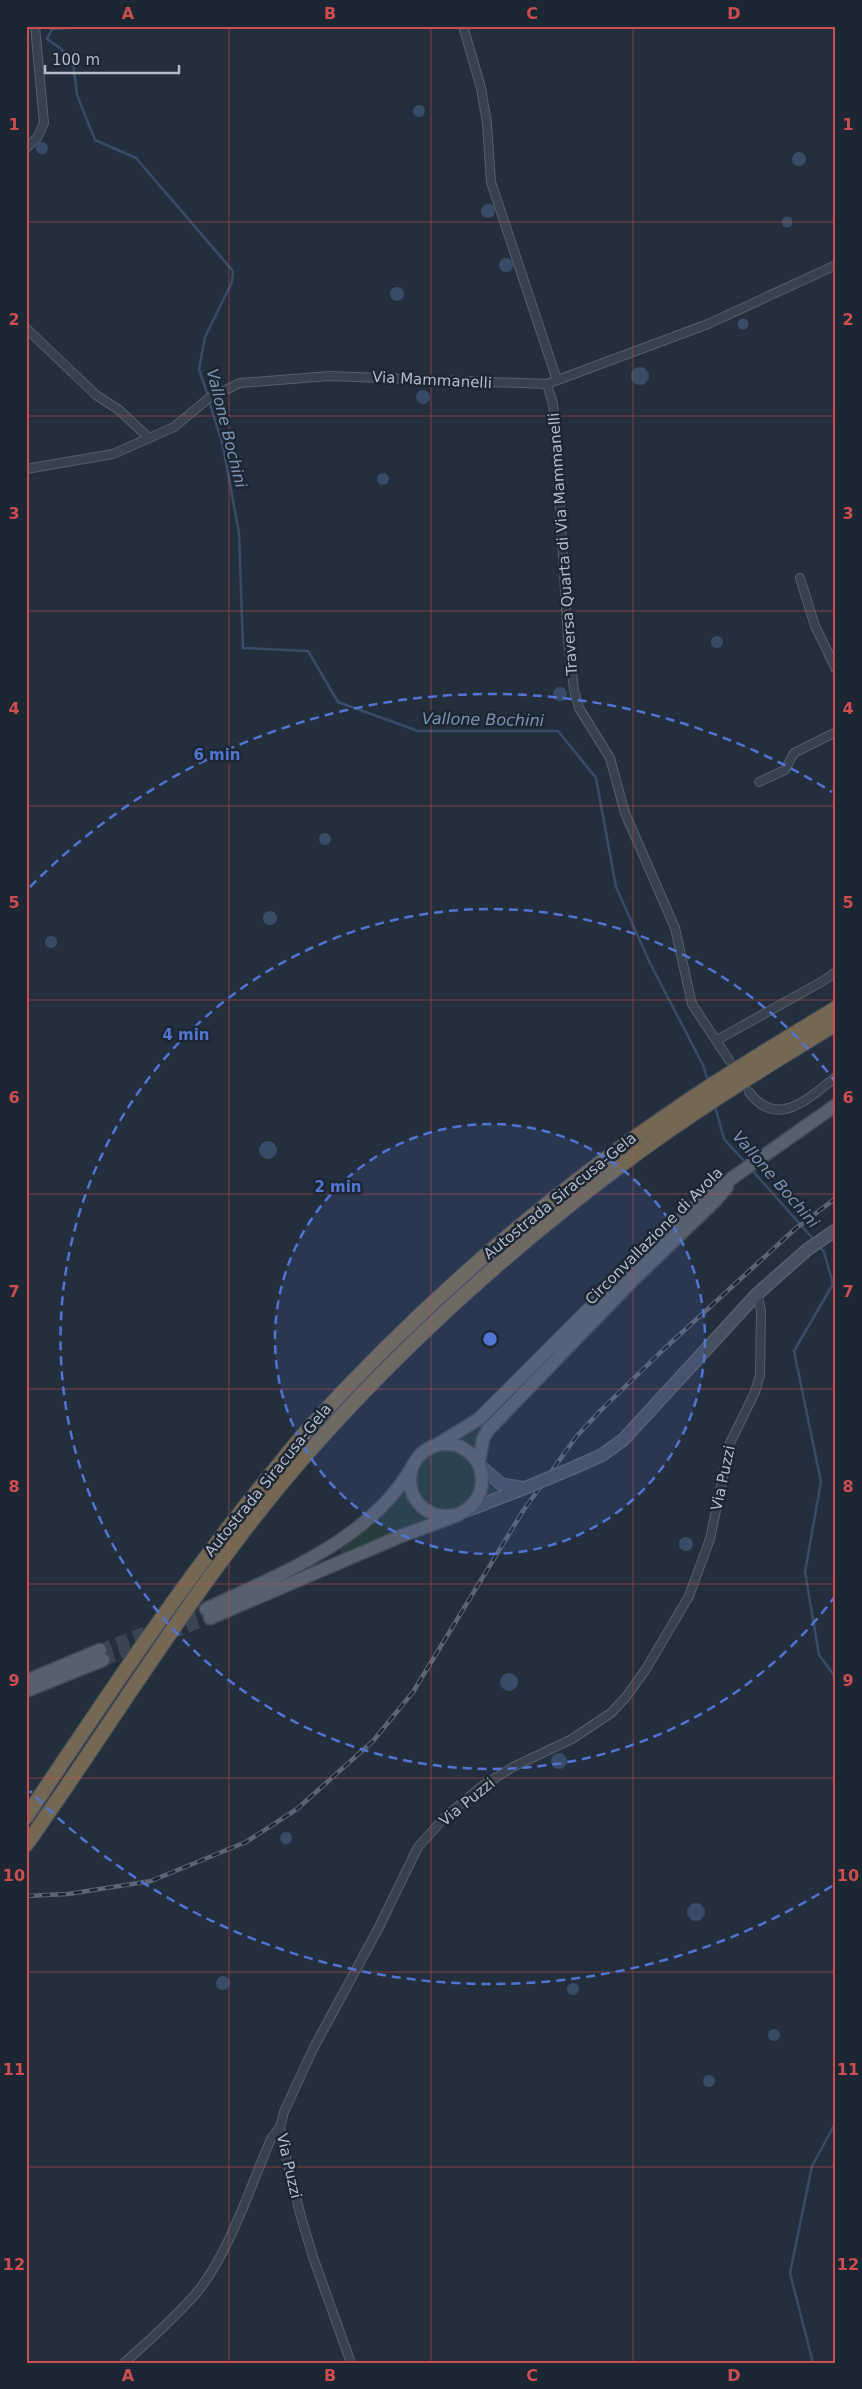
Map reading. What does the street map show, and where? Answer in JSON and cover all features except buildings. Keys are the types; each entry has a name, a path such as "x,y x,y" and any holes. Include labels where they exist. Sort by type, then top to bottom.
{"highway":[{"name":"Autostrada Siracusa-Gela","path":"26,1817 174,1599 223,1534 309,1428 431,1303 530,1217 681,1104 836,1008"},
{"name":"Autostrada Siracusa-Gela","path":"26,1845 186,1610 254,1519 320,1438 442,1314 548,1223 622,1164 722,1096 836,1024"}],"main road":[{"path":"737,1176 836,1105"},
{"name":"Circonvallazione di Avola","path":"438,1444 479,1419 669,1229 708,1195 737,1176"},
{"name":"Circonvallazione di Avola","path":"479,1464 483,1438 488,1430 633,1280 714,1202 737,1176"},
{"path":"525,1488 501,1484 466,1449 448,1443 438,1444 422,1452 403,1483 381,1507 334,1545 208,1614 525,1488 602,1455 623,1440 757,1294 808,1249 833,1232"},
{"path":"412,1467 410,1485 417,1502 423,1508 440,1516 462,1513 475,1502 481,1491 483,1478 479,1464"},
{"path":"26,1681 101,1655 44,1685 26,1691"}],"street":[{"path":"26,148 37,138 44,123 35,26"},
{"path":"464,26 481,88 487,123 490,182 557,380"},
{"name":"Via Mammanelli","path":"26,469 113,454 174,427 209,398 240,382 329,376 547,384 708,324 836,265"},
{"path":"26,328 96,395 119,410 149,438"},
{"name":"Traversa Quarta di Via Mammanelli","path":"547,384 556,424 568,640 574,690 579,708 610,758 625,814 675,928 692,1004 729,1060"},
{"path":"800,578 815,626 836,668"},
{"path":"758,782 785,770 794,753 836,732"},
{"path":"717,1040 836,972"},
{"path":"749,1092 755,1100 765,1107 775,1111 787,1109 803,1103 836,1077"},
{"name":"Via Puzzi","path":"351,2363 313,2257 280,2127 284,2112 313,2050 378,1929 418,1847 446,1817 482,1786 513,1767 572,1739 611,1713 626,1697 646,1669 689,1596 710,1539 730,1443 755,1392 760,1375 761,1310 757,1294"},
{"path":"26,1695 44,1685"},
{"path":"124,2363 198,2291 215,2266 271,2139 280,2127"}],"green space":[{"path":"488,1421 477,1437 475,1448 462,1439"},
{"path":"441,1449 453,1449 469,1457 475,1467 477,1479 475,1491 469,1501 453,1509 441,1509 425,1501 417,1485 417,1473 425,1457"},
{"path":"488,1484 499,1492 485,1498"},
{"path":"405,1489 414,1506 430,1518 341,1553 340,1549 391,1505"}],"water":[{"path":"421,105 424,106 424,116 417,117 414,116 413,109 414,106"},
{"path":"40,142 44,142 48,148 44,154 40,154 36,150 36,146"},
{"path":"799,152 804,154 806,159 804,164 799,166 794,164 792,159 794,154"},
{"path":"488,204 493,206 495,211 493,216 488,218 483,216 481,211 483,206"},
{"path":"785,217 789,217 792,222 791,226 785,227 782,224 782,220"},
{"path":"503,258 509,258 513,265 509,272 503,272 499,268 499,262"},
{"path":"394,287 400,287 404,294 400,301 394,301 390,297 390,291"},
{"path":"741,319 745,319 748,324 747,328 741,329 738,326 738,322"},
{"path":"636,367 644,367 649,372 647,383 636,385 631,380 631,372"},
{"path":"423,390 428,392 430,397 428,402 423,404 418,402 416,397 418,392"},
{"path":"383,473 389,479 383,485 377,479"},
{"path":"715,636 719,636 723,642 719,648 715,648 711,644 711,640"},
{"path":"557,687 563,687 567,694 563,701 557,701 553,697 553,691"},
{"path":"323,833 327,833 331,839 327,845 323,845 319,841 319,837"},
{"path":"270,911 275,913 277,918 275,923 270,925 265,923 263,918 265,913"},
{"path":"49,936 53,936 57,942 53,948 49,948 45,944 45,940"},
{"path":"264,1141 272,1141 277,1146 275,1157 264,1159 259,1154 259,1146"},
{"path":"686,1537 691,1539 693,1544 691,1549 686,1551 681,1549 679,1544 681,1539"},
{"path":"509,1673 515,1676 518,1682 515,1688 509,1691 503,1688 500,1682 503,1676"},
{"path":"556,1753 562,1753 567,1758 565,1767 556,1769 551,1764 551,1758"},
{"path":"284,1832 288,1832 292,1838 288,1844 284,1844 280,1840 280,1836"},
{"path":"692,1903 700,1903 705,1908 703,1919 692,1921 687,1916 687,1908"},
{"path":"223,1976 228,1978 230,1983 228,1988 223,1990 218,1988 216,1983 218,1978"},
{"path":"575,1983 578,1984 578,1994 571,1995 568,1994 567,1987 568,1984"},
{"path":"772,2029 776,2029 780,2035 776,2041 772,2041 768,2037 768,2033"},
{"path":"711,2075 714,2076 714,2086 707,2087 704,2086 703,2079 704,2076"}],"waterway":[{"name":"Vallone Bochini","path":"98,26 52,29 47,39 60,48 73,62 77,95 95,140 136,158 233,271 232,282 205,337 199,369 208,396"},
{"name":"Vallone Bochini","path":"209,401 223,446 239,533 243,648 308,651 338,702 418,731 558,731 596,778 616,887 650,963 703,1065 708,1081"},
{"name":"Vallone Bochini","path":"715,1106 724,1139 746,1163"},
{"name":"Vallone Bochini","path":"751,1169 814,1240"},
{"name":"Vallone Bochini","path":"819,1246 824,1252 833,1284 794,1351 821,1482 805,1572 819,1655 836,1678"},
{"name":"Vallone Bochini","path":"813,2363 790,2273 812,2166 836,2122"}],"tunnel":[{"path":"100,1650 206,1609"},
{"path":"103,1660 210,1618"}],"railway":[{"path":"26,1896 68,1894 151,1881 246,1842 297,1809 373,1741 413,1692 523,1511 576,1437 664,1349 795,1229 836,1198"}]}
